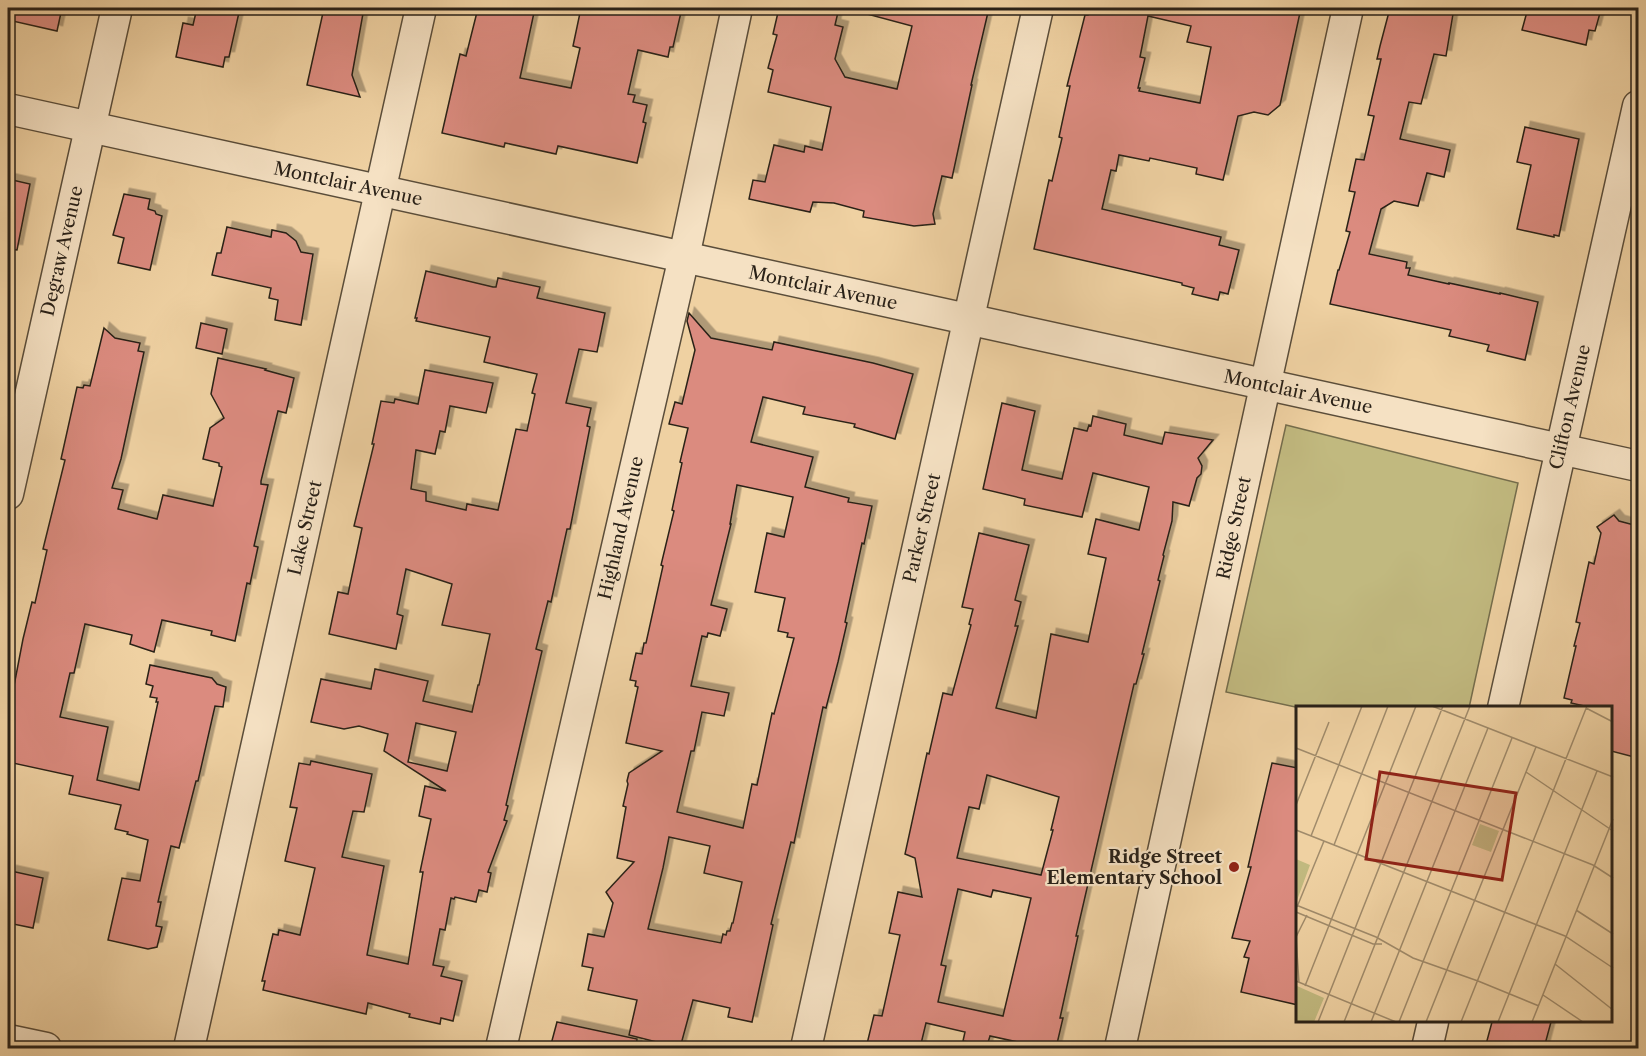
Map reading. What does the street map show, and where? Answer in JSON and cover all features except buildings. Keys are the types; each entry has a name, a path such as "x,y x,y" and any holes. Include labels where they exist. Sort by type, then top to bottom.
{"street":[{"name":"Degraw Avenue","path":"8,494 117,8"},
{"name":"Lake Street","path":"189,1048 421,8"},
{"name":"Highland Avenue","path":"501,1048 684,257 737,8"},
{"name":"Parker Street","path":"806,1048 1038,8"},
{"name":"Ridge Street","path":"1120,1048 1348,8"},
{"name":"Clifton Avenue","path":"1503,706 1638,106"},
{"name":"Montclair Avenue","path":"8,110 1638,466"},
{"path":"1427,1048 1433,1023"},
{"path":"8,1040 46,1048"}],"shaded area":[{"path":"1286,425 1518,483 1469,706 1296,707 1226,692"}],"place":[{"name":"Ridge Street Elementary School","path":"1234,867"}]}
